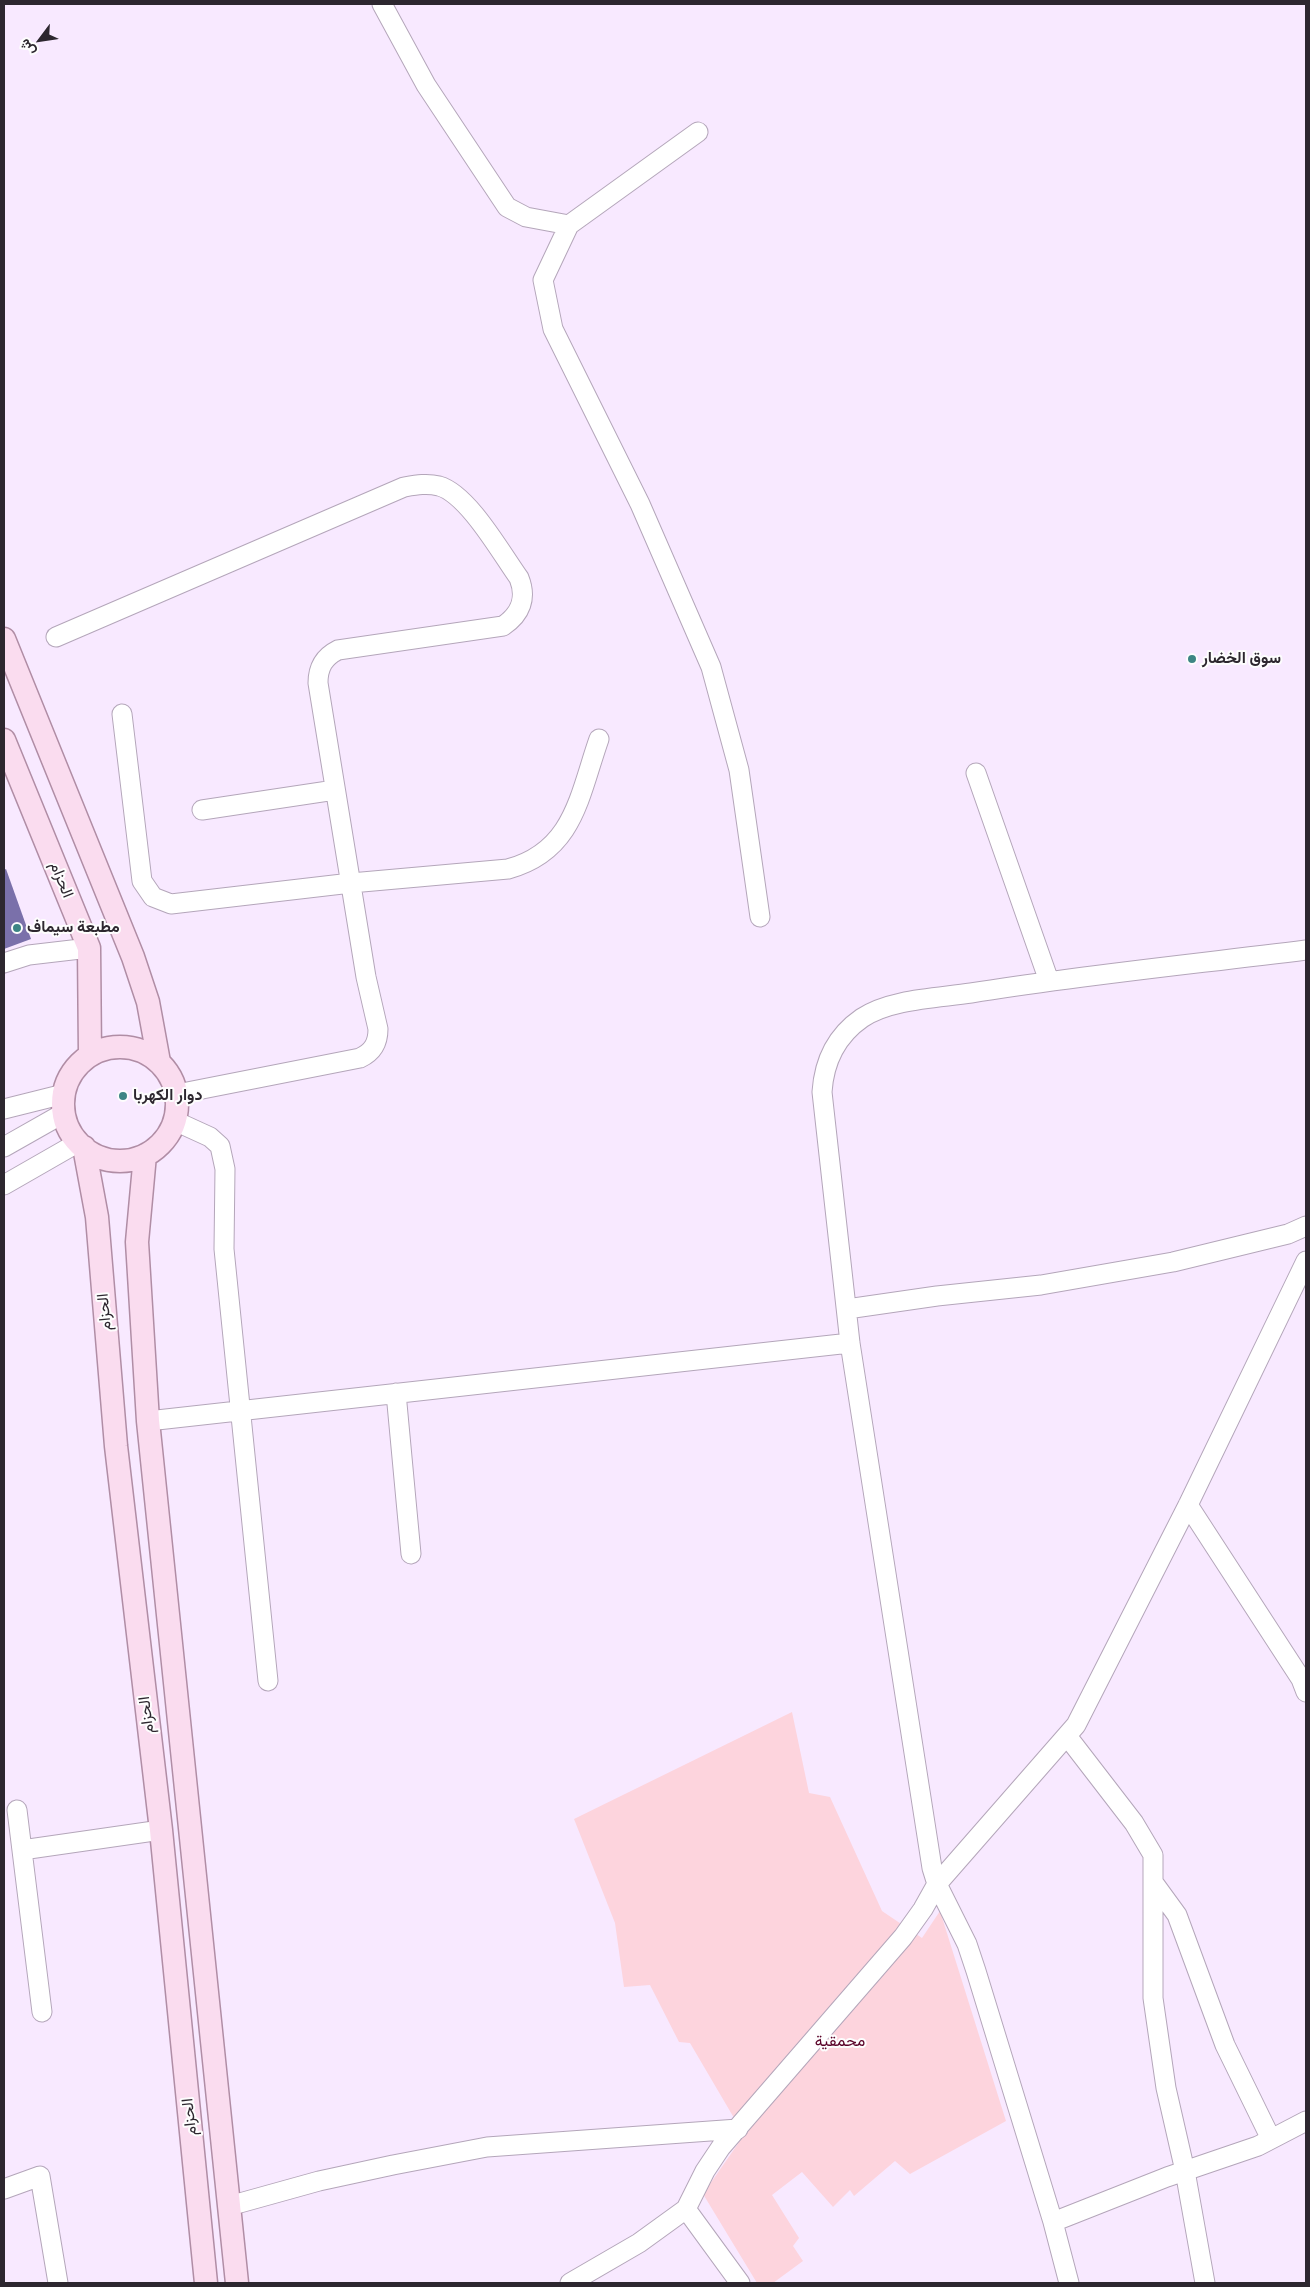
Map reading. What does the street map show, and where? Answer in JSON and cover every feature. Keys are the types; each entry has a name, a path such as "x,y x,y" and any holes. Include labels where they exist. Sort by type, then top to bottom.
{"main road":[{"path":"4,639 133,957 148,1002 159,1062"},
{"name":"الحزام","path":"4,740 89,948 90,1055"},
{"path":"126,1046 143,1051 159,1062 167,1071 177,1094 174,1121 168,1135 158,1147 145,1155 129,1160 113,1160 98,1156 81,1145 69,1129 64,1104 73,1071 90,1055 107,1048 126,1046"},
{"name":"الحزام","path":"81,1145 97,1217 116,1446 161,1830 206,2283"},
{"name":"الحزام","path":"145,1155 137,1242 150,1431 238,2283"},
{"path":"116,1446 150,1431"}],"street":[{"path":"382,4 426,85 507,207 526,217 569,226"},
{"path":"698,132 569,226 542,280 553,329 640,504 711,667 739,770 760,917"},
{"path":"56,637 404,487 422,484 440,486 456,495 469,508 519,578 523,587 522,606 518,614 503,626 338,650 324,660 318,675 351,883 378,1029 378,1037 372,1050 360,1058 177,1094"},
{"path":"122,714 142,881 153,897 171,904 351,883 508,870 539,858 562,835 571,821 599,739"},
{"path":"976,772 1049,980"},
{"path":"202,810 336,790"},
{"path":"4,963 29,955 89,948"},
{"path":"1069,2283 976,1971 959,1927 937,1884 932,1868 850,1343 822,1092 823,1078 832,1050 840,1038 861,1019 887,1006 1049,980 1306,950"},
{"path":"4,1108 64,1104"},
{"path":"4,1148 64,1104"},
{"path":"174,1121 210,1137 220,1146 223,1157 225,1169 224,1249 268,1681"},
{"path":"4,1185 81,1145"},
{"path":"846,1309 1041,1285 1173,1262 1288,1234 1306,1226"},
{"path":"570,2283 639,2243 686,2209 705,2171 721,2147 738,2130 903,1937 937,1884 1076,1726 1188,1505 1306,1261"},
{"path":"150,1431 240,1411 850,1343"},
{"path":"396,1393 411,1554"},
{"path":"1188,1505 1301,1679 1306,1692"},
{"path":"1067,1736 1134,1823 1153,1855 1153,1998 1166,2088 1185,2171 1205,2283"},
{"path":"16,1810 42,2012"},
{"path":"22,1850 161,1830"},
{"path":"1153,1882 1177,1914 1225,2044 1271,2139"},
{"path":"1052,2222 1185,2171 1258,2146 1306,2122"},
{"path":"230,2206 319,2181 393,2164 487,2147 738,2130"},
{"path":"4,2190 40,2176 58,2283"},
{"path":"686,2209 740,2283"}],"green space":[{"name":"محمقية","path":"792,1712 809,1793 830,1797 882,1911 922,1938 940,1911 1006,2121 910,2174 895,2161 854,2196 850,2190 833,2207 802,2172 772,2195 799,2238 793,2246 803,2261 773,2283 757,2283 703,2194 744,2135 690,2043 679,2042 650,1985 624,1987 615,1923 574,1819"}],"building":[{"path":"6,869 31,939 4,949 4,870"}],"place":[{"name":"سوق الخضار","path":"1192,659"},
{"name":"مطبعة سيماف","path":"17,928"},
{"name":"دوار الكهربا","path":"123,1096"}]}
